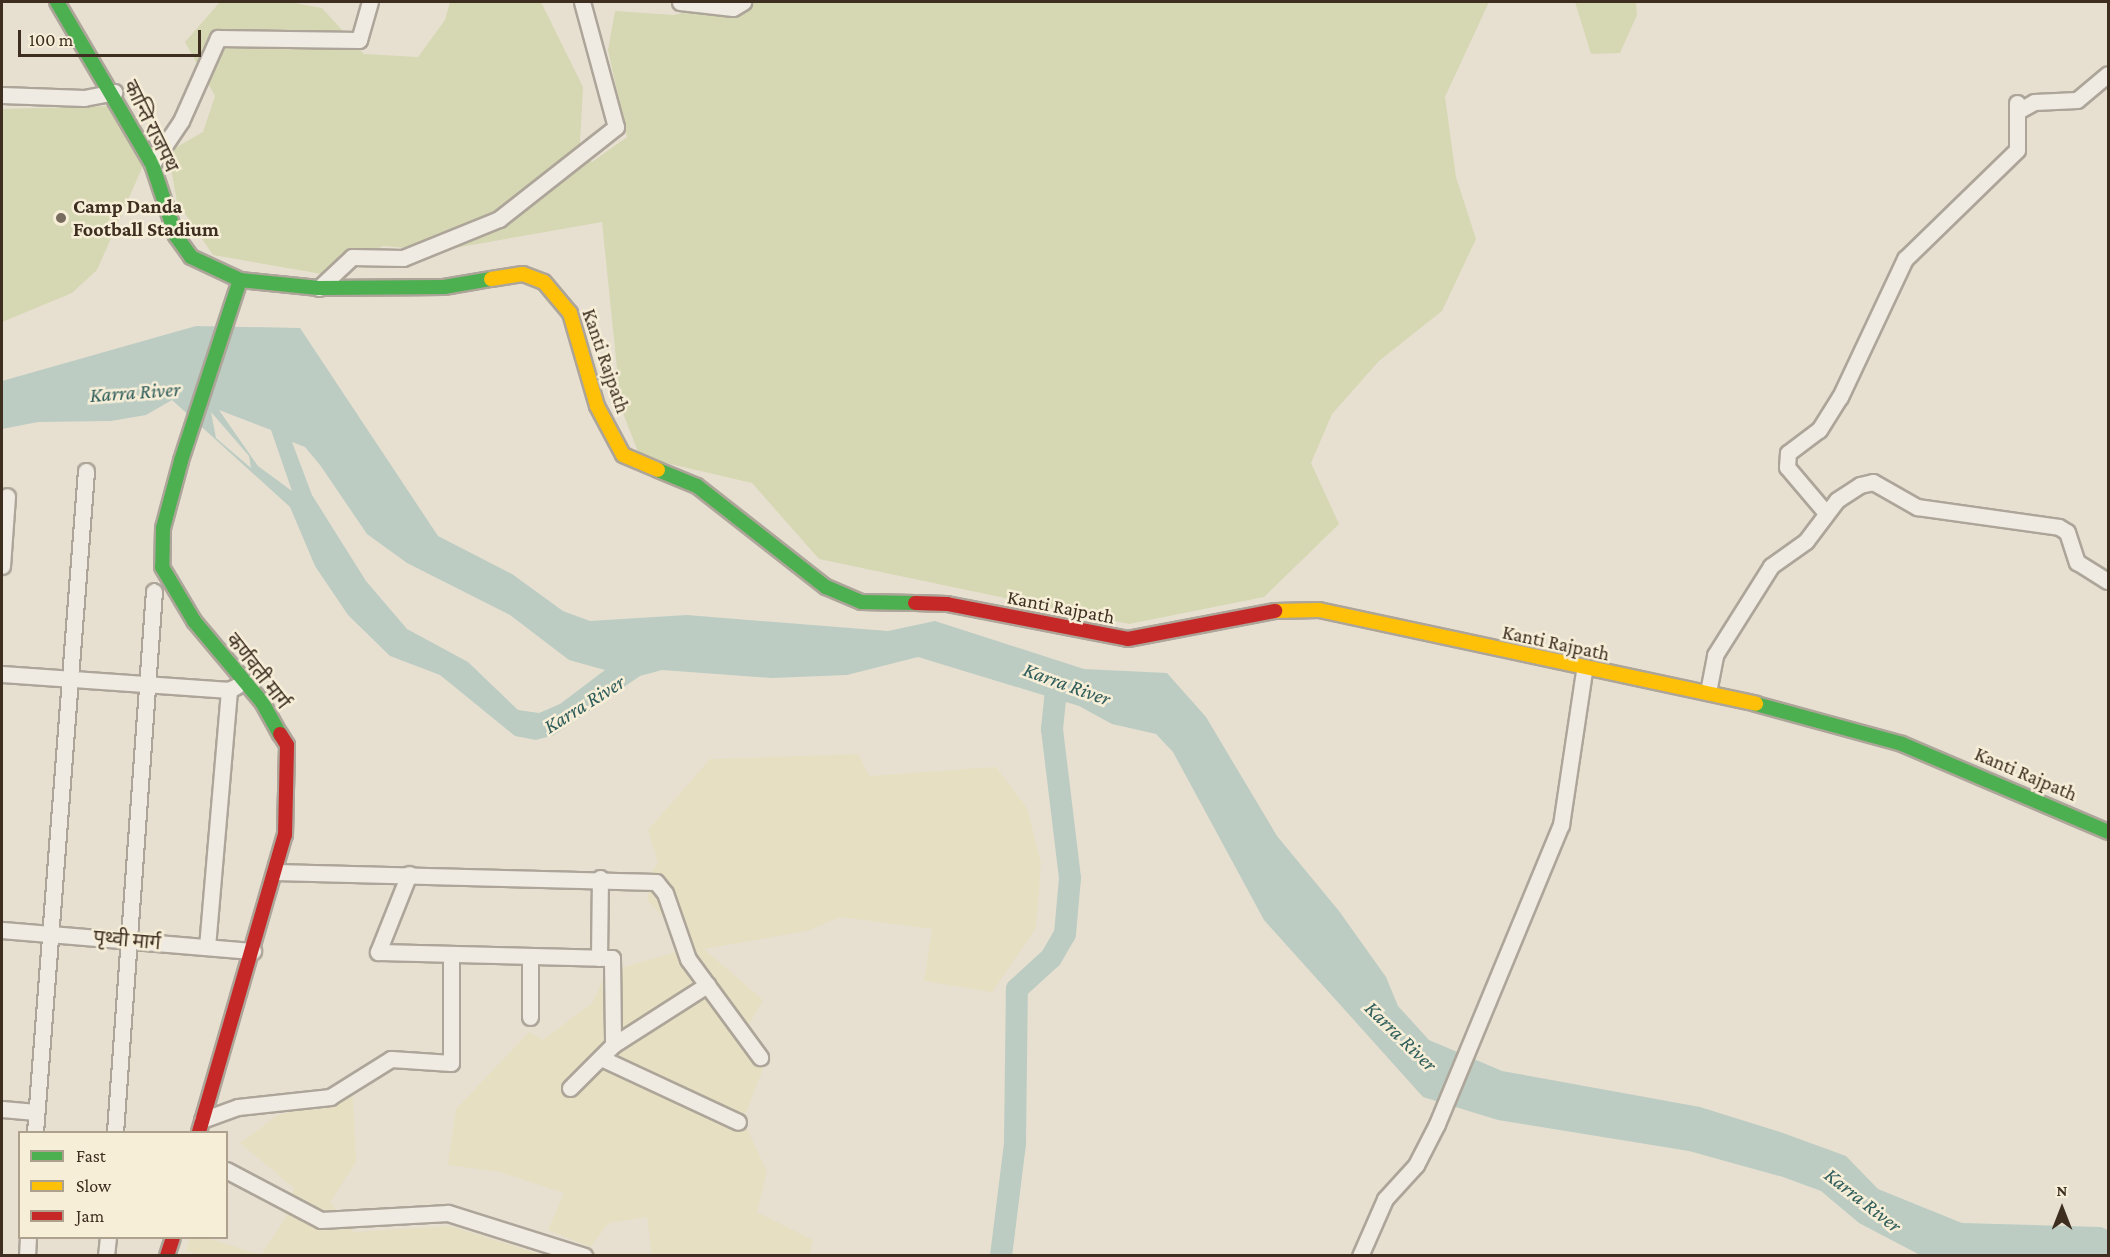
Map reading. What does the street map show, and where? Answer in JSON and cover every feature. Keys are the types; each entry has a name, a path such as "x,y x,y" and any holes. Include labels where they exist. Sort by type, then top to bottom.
{"main road":[{"name":"कान्ति राजपथ","path":"57,2 114,92 152,164 176,236 191,256 240,280"},
{"name":"Kanti Rajpath","path":"240,280 319,288 444,287 524,274 544,282 570,313 597,406 623,455 697,486 826,586 861,602 947,604 1128,639 1275,611 1319,610 1584,671 1708,692 1902,744 2109,832"},
{"name":"कर्णवती मार्ग","path":"200,1126 253,951 285,835 287,745 246,682 194,621 162,567 163,528 181,461 240,280"},
{"path":"167,1256 173,1239"}],"street":[{"path":"152,164 181,120 218,38 359,40 370,2"},
{"path":"319,288 352,257 403,258 499,219 616,127 582,2"},
{"path":"680,2 733,8 743,2"},
{"path":"1826,513 1787,467 1788,453 1820,430 1840,397 1905,259 2017,150 2018,107 2034,102 2077,100 2109,74"},
{"path":"2,95 84,98 114,92"},
{"path":"35,1131 86,471"},
{"path":"1708,692 1715,655 1771,566 1806,541 1826,513 1860,484 1873,482 1917,507 2059,527 2067,532 2077,562 2109,581"},
{"path":"2,566 7,496"},
{"path":"115,1131 154,591"},
{"path":"1360,1256 1385,1199 1416,1165 1437,1124 1561,825 1584,671"},
{"path":"2,674 229,690 246,682"},
{"path":"207,947 229,690"},
{"path":"275,872 600,878 656,882 665,893 688,959 760,1057"},
{"path":"409,874 378,952 612,958 613,1045"},
{"path":"599,958 600,878"},
{"name":"पृथ्वी मार्ग","path":"2,930 253,951"},
{"path":"200,1126 238,1107 330,1097 391,1059 452,1063 451,954"},
{"path":"530,956 530,1017"},
{"path":"570,1088 613,1045 706,985"},
{"path":"601,1058 738,1122"},
{"path":"2,1109 36,1112"},
{"path":"228,1171 321,1220 448,1214 584,1256"},
{"path":"27,1256 28,1239"},
{"path":"106,1256 108,1239"}],"shaded area":[{"path":"858,754 869,776 996,767 1027,808 1041,863 1036,928 992,992 924,981 932,929 840,917 807,931 704,949 763,1000 749,1024 768,1056 743,1120 767,1172 757,1212 813,1240 810,1255 652,1255 647,1217 609,1223 590,1247 548,1230 564,1193 500,1172 448,1165 456,1109 529,1032 543,1040 592,1003 607,972 679,951 674,928 648,901 648,877 658,863 648,830 710,759"},
{"path":"353,1097 356,1162 330,1202 354,1232 450,1226 543,1255 205,1256 186,1251 190,1239 210,1239 261,1255 286,1217 294,1188 240,1143 278,1115"}],"green space":[{"path":"220,2 289,2 322,8 364,54 418,57 445,20 450,2 541,2 583,87 580,143 592,162 627,137 608,50 615,11 674,15 721,2 1489,2 1445,97 1456,177 1476,239 1442,311 1379,361 1332,414 1311,463 1339,524 1264,597 1129,624 819,559 752,483 640,457 621,408 602,222 438,251 383,246 322,274 213,255 177,202 168,152 203,132 215,96 185,42"},
{"path":"1575,2 1636,2 1637,15 1620,53 1591,54"},
{"name":"Camp Danda Football Stadium","path":"109,106 143,166 97,270 72,293 2,322 2,109"}],"water":[{"name":"Karra River","path":"196,326 300,328 438,536 512,574 563,611 590,621 687,615 888,631 935,621 1084,669 1167,673 1206,717 1277,836 1339,911 1386,977 1398,1006 1429,1040 1502,1071 1700,1107 1783,1133 1846,1156 1878,1189 1962,1223 2101,1227 2108,1230 2108,1255 1920,1255 1859,1223 1821,1191 1783,1177 1689,1151 1498,1120 1423,1097 1264,920 1173,752 1156,734 1112,724 1079,706 918,657 847,675 772,678 662,670 640,676 554,735 536,740 515,736 440,675 390,656 348,615 315,566 290,507 172,400 146,415 111,421 38,422 2,429 2,381","holes":["219,410 271,430 292,491 258,466","211,412 249,456 251,468 216,438","292,442 305,447 320,465 367,534 407,563 510,615 569,660 605,670 560,704 539,713 518,710 468,662 407,629 366,581 312,495"]}],"waterway":[{"name":"Karra River","path":"1001,1256 1015,1143 1017,989 1051,958 1065,934 1070,878 1052,729 1057,681"}],"traffic: fast":[{"path":"57,2 152,164 176,236 191,257 240,280 319,288 444,287 491,279"},
{"path":"240,280 181,461 163,528 162,567 194,621 262,702 280,734"},
{"path":"658,470 697,486 826,587 861,602 915,603"},
{"path":"1756,704 1902,744 2108,832"}],"traffic: slow":[{"path":"491,279 523,274 544,282 570,313 597,406 623,455 658,470"},
{"path":"1275,611 1319,610 1756,704"}],"traffic: jam":[{"path":"915,603 947,604 1128,639 1275,611"},
{"path":"199,1131 285,835 287,745 280,734"},
{"path":"167,1256 173,1239"}],"place":[{"name":"Camp Danda Football Stadium","path":"61,218"}]}
